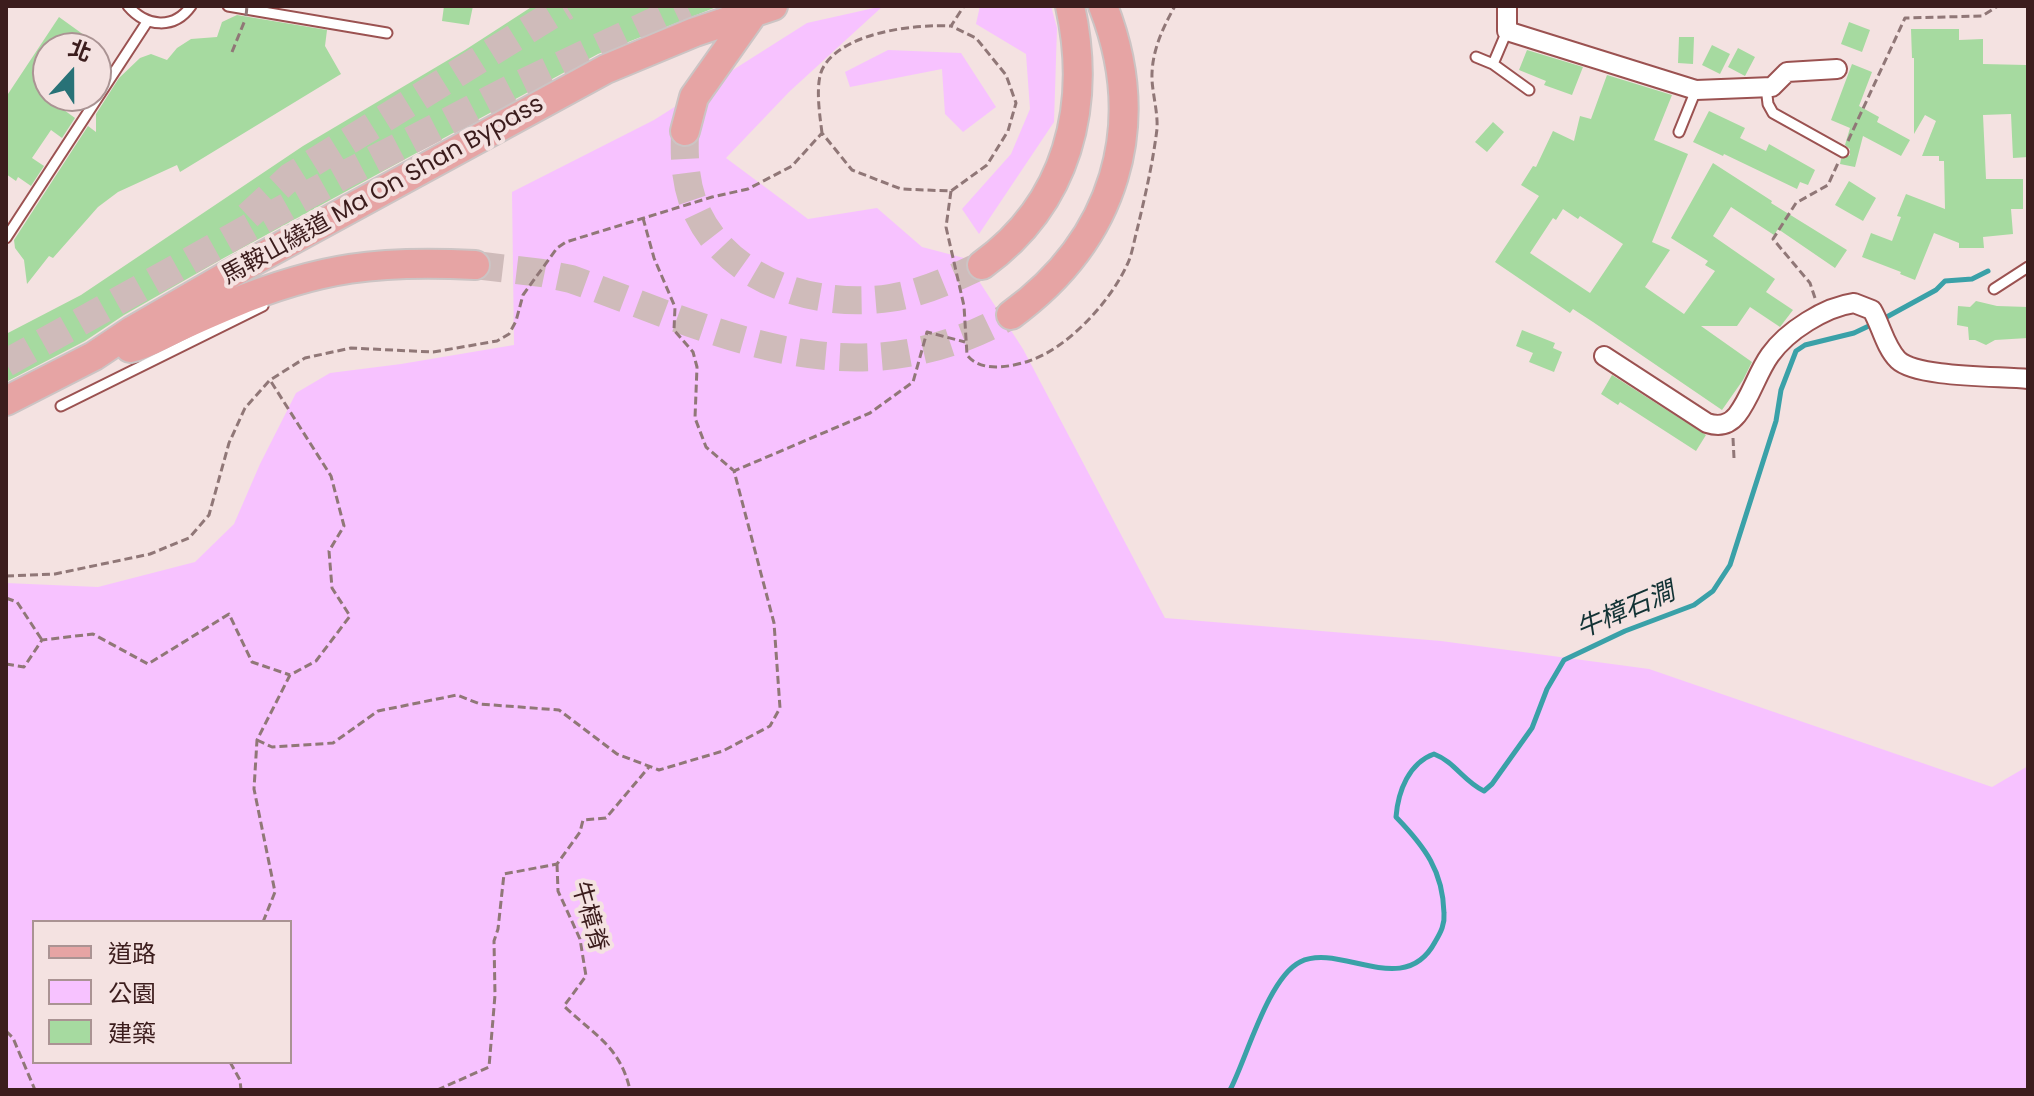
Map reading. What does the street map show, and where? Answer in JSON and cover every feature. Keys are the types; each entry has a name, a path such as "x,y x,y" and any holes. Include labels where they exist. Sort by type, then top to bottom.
{"main road":[{"path":"982,265 1010,243 1033,218 1054,183 1069,148 1076,117 1078,82 1070,6"},
{"path":"1011,315 1054,280 1076,253 1095,225 1113,179 1123,135 1124,90 1116,43 1103,6"},
{"path":"685,131 694,97 764,9"},
{"name":"馬鞍山繞道 Ma On Shan Bypass","path":"156,328 606,69 695,32 764,9"},
{"path":"6,401 94,356 141,346 156,328 300,278 361,265 475,265"}],"street":[{"path":"1507,6 1507,31 1696,90 1772,87 1787,72 1837,69"},
{"path":"1604,356 1707,423 1722,425 1732,422 1771,354 1786,338 1821,315 1849,303 1869,307 1897,359 1916,370 2028,379"}],"lane":[{"path":"128,6 136,16 147,22 170,23 180,18 191,6"},
{"path":"228,6 387,33"},
{"path":"6,238 147,22"},
{"path":"1493,64 1507,31"},
{"path":"1476,57 1493,64 1529,90"},
{"path":"1766,87 1768,104 1773,113 1843,152"},
{"path":"1679,132 1696,90"},
{"path":"1994,289 2027,270"},
{"path":"61,406 276,299 300,278"}],"path":[{"path":"232,52 247,6"},
{"path":"951,26 964,6"},
{"path":"1821,315 1810,283 1773,239 1796,203 1828,185 1905,18 1982,16 1998,6"},
{"path":"921,25 951,26 976,38 1006,75 1016,103 1008,131 987,165 951,191 901,189 852,170 822,133 818,101 822,67 836,53 873,33 921,25"},
{"path":"6,576 68,572 150,554 189,538 209,515 229,443 245,408 270,380 305,358 351,348 433,352 497,341 509,334 523,295 557,248 566,242 748,189 792,166 822,133"},
{"path":"257,740 272,747 333,743 378,711 457,695 480,704 559,710 617,754 659,770 723,751 770,726 780,708 774,623 734,471 706,447 695,418 697,367 693,352 674,330 675,307 654,258 643,218"},
{"path":"734,471 870,413 913,382 927,332 965,342"},
{"path":"264,920 275,892 254,789 257,740 290,675 316,661 350,616 332,588 329,551 344,526 331,476 270,380"},
{"path":"6,598 17,602 42,640"},
{"path":"6,664 24,667 42,640 93,634 148,664 229,614 252,662 290,675"},
{"path":"437,1090 489,1067 495,995 494,941 504,874 557,864 580,832 583,820 606,818 649,767"},
{"name":"牛樟脊","path":"557,864 558,891 580,939 586,976 564,1006 611,1047 625,1068 630,1090"},
{"path":"6,1031 13,1038 35,1090"},
{"path":"231,1064 240,1080 241,1090"}],"green space":[{"path":"883,6 789,92 726,158 808,219 877,208 922,247 964,258 1023,349 1165,618 1441,641 1649,669 1992,787 2028,766 2028,1090 6,1090 6,583 98,587 195,562 234,524 296,393 330,373 514,345 512,192 654,120 807,23"},
{"path":"980,6 1051,6 1057,28 1054,122 979,234 962,209 1011,154 1030,109 1026,54 976,24"},
{"path":"888,50 961,53 996,107 963,132 945,114 942,69 850,87 845,72"}],"building":[{"path":"444,6 473,6 469,25 442,21"},
{"path":"533,6 719,6 598,54 222,259 85,341 6,382 6,334 81,295 303,146"},
{"path":"237,15 327,30 325,46 341,74 180,172 177,165 118,192 98,207 53,258 49,256 27,284 24,260 15,248 14,240 88,126 96,132 97,112 112,112 112,89 119,78 140,58 151,54 167,60 177,48 191,39 217,37 222,22"},
{"path":"59,17 80,32 49,32"},
{"path":"1849,22 1870,30 1862,52 1841,44"},
{"path":"1911,29 1959,29 1959,40 1983,39 1983,64 2026,65 2028,142 2028,157 2013,158 2011,114 1983,115 1986,179 2023,179 2023,209 2011,209 2013,234 1983,237 1984,248 1959,248 1959,243 1934,233 1915,280 1862,257 1871,233 1892,241 1906,194 1945,209 1944,161 1939,161 1939,156 1922,156 1936,121 1925,115 1914,134"},
{"path":"1679,37 1694,37 1693,64 1678,63"},
{"path":"1712,45 1730,54 1720,74 1702,65"},
{"path":"1738,48 1755,57 1745,76 1728,67"},
{"path":"1527,50 1583,67 1572,95 1544,85 1546,81 1519,70"},
{"path":"32,58 32,112 67,112 75,118 62,138 51,130 32,158 44,166 31,186 18,177 16,181 6,174 6,97"},
{"path":"1852,64 1872,72 1859,106 1879,117 1877,122 1910,140 1901,156 1863,136 1855,167 1840,164 1841,159 1850,155 1850,149 1845,145 1850,128 1831,120"},
{"path":"1607,75 1672,95 1654,140 1688,154 1652,242 1670,250 1645,287 1684,314 1715,271 1705,265 1708,261 1671,238 1713,163 1847,250 1835,268 1778,229 1774,235 1731,207 1713,236 1775,279 1766,292 1793,310 1780,327 1750,307 1737,326 1701,326 1752,362 1722,410 1593,322 1573,309 1570,313 1495,262 1539,196 1521,185 1533,166 1536,167 1553,131 1574,141 1580,116 1591,119","holes":["1563,209 1578,219 1580,216 1623,244 1590,293 1530,253 1553,218 1556,220"]},
{"path":"1709,111 1745,128 1740,138 1766,151 1769,144 1815,170 1808,185 1800,182 1797,189 1693,142"},
{"path":"1493,122 1504,132 1487,152 1475,142"},
{"path":"1849,181 1876,198 1863,221 1835,205"},
{"path":"1976,301 1997,306 2028,307 2028,338 1995,340 1986,345 1969,340 1968,327 1957,325 1958,306 1970,307"},
{"path":"1522,330 1555,343 1553,348 1562,352 1554,372 1529,362 1533,353 1516,346"},
{"path":"1612,375 1706,435 1696,451 1620,402 1618,405 1601,394"}],"waterway":[{"name":"牛樟石澗","path":"1883,319 1936,290 1945,281 1972,279 1988,271"},
{"name":"牛樟石澗","path":"1230,1090 1268,1002 1288,971 1300,962 1316,958 1389,969 1406,967 1422,959 1437,938 1444,917 1436,872 1424,849 1396,817 1402,788 1412,771 1434,754 1484,791 1532,728 1547,689 1564,660 1625,631 1694,605 1713,591 1730,565 1776,421 1781,390 1796,351 1805,345 1854,333 1873,324"}],"tunnel":[{"path":"248,216 290,177 566,6"},
{"path":"6,363 342,176 512,88 687,6"},
{"path":"685,131 687,181 696,210 711,235 730,256 778,285 833,299 890,298 926,289 982,265"},
{"path":"475,265 571,279 736,338 790,351 843,357 898,355 953,341 1011,315"}]}
